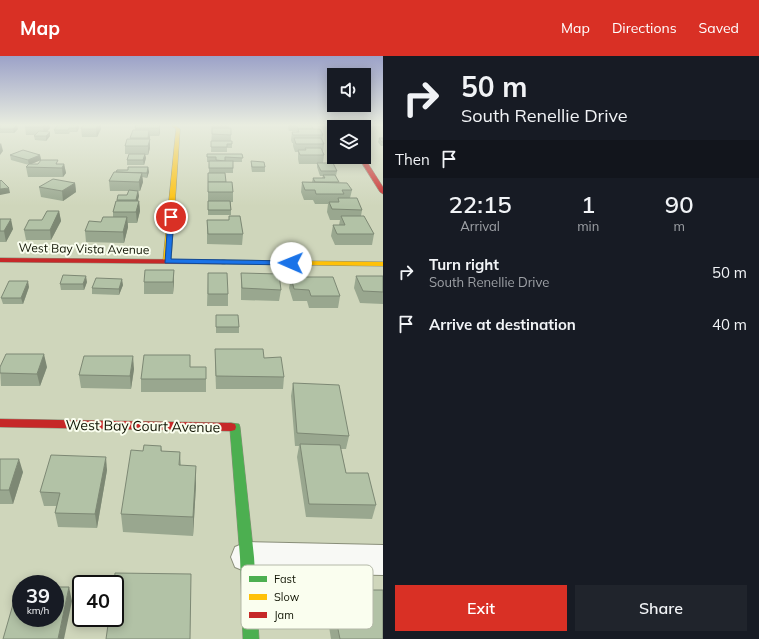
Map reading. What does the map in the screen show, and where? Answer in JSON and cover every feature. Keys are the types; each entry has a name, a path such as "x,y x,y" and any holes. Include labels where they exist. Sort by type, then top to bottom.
{"street":[{"path":"168,261 176,152"},
{"path":"366,164 383,192"},
{"name":"West Bay Vista Avenue","path":"0,260 383,264"},
{"name":"West Bay Court Avenue","path":"0,423 236,427 247,557"},
{"path":"247,565 247,557 383,560"},
{"path":"251,629 251,639"}],"building":[{"path":"17,152 31,152 40,155 28,160 10,155"},
{"path":"299,152 323,152 324,155 300,155"},
{"path":"129,154 145,154 143,160 127,160"},
{"path":"207,154 242,154 243,158 225,157 225,161 216,160 216,157 207,157"},
{"path":"41,160 58,160 56,164 64,164 62,168 26,167 29,164 38,164"},
{"path":"209,161 233,161 233,168 209,168"},
{"path":"251,161 264,162 265,167 252,167"},
{"path":"317,163 334,164 337,171 321,171"},
{"path":"128,167 148,167 147,173 116,172 117,170 128,170"},
{"path":"114,172 142,173 139,182 109,181"},
{"path":"208,173 225,173 226,182 208,182"},
{"path":"323,175 335,175 339,182 315,182 313,178 325,178"},
{"path":"53,179 75,183 62,191 39,187"},
{"path":"1,180 9,188 0,189"},
{"path":"208,182 232,182 233,192 208,192"},
{"path":"302,182 347,183 352,190 342,190 344,194 316,194 315,190 305,190"},
{"path":"129,190 138,191 136,200 117,200 118,195 127,195"},
{"path":"338,198 357,198 362,210 332,209 329,202 339,202"},
{"path":"116,201 139,201 136,212 113,212"},
{"path":"208,201 230,201 231,210 208,210"},
{"path":"47,211 59,211 50,230 24,230 29,220 42,220"},
{"path":"229,216 240,216 243,234 208,234 207,220 229,220"},
{"path":"341,216 364,216 374,234 337,234 333,225 345,225"},
{"path":"103,217 127,217 123,232 85,231 89,221 101,222"},
{"path":"0,219 11,219 4,231 0,231"},
{"path":"145,270 174,270 173,282 144,282"},
{"path":"208,273 227,273 228,294 208,294"},
{"path":"241,273 279,274 281,290 242,288"},
{"path":"63,275 86,276 83,284 60,284"},
{"path":"356,276 383,276 383,292 363,291"},
{"path":"291,277 333,277 340,296 311,296 309,290 294,289"},
{"path":"96,278 122,279 119,289 92,288"},
{"path":"9,281 28,281 21,298 1,298"},
{"path":"216,315 238,315 239,327 216,327"},
{"path":"215,349 263,349 264,358 281,357 284,377 216,376"},
{"path":"6,354 44,354 37,374 0,373 0,367"},
{"path":"144,355 190,355 190,367 206,367 206,379 141,379"},
{"path":"84,356 133,356 130,376 79,375"},
{"path":"293,383 339,385 349,436 297,433"},
{"path":"300,444 340,445 346,473 368,473 376,505 309,504"},
{"path":"144,445 161,446 161,451 180,452 179,465 196,466 193,517 121,514 131,450 143,451"},
{"path":"51,455 106,457 95,514 55,513 60,493 40,492"},
{"path":"0,459 19,459 9,490 0,490"},
{"path":"115,573 191,574 190,639 106,639 108,627 124,627 124,575 115,575"},
{"path":"64,587 69,587 64,611"},
{"path":"373,590 383,590 383,639 340,639 338,629 373,629"},
{"path":"12,608 12,627 61,627 58,639 3,639"}],"traffic: fast":[{"path":"231,427 235,427 247,565"},
{"path":"251,629 251,639"}],"traffic: slow":[{"path":"167,261 176,152"},
{"path":"225,262 383,264"}],"traffic: jam":[{"path":"365,164 383,192"},
{"path":"0,260 225,262"},
{"path":"0,423 231,427"}],"route":[{"path":"171,217 168,261 291,263"}]}
